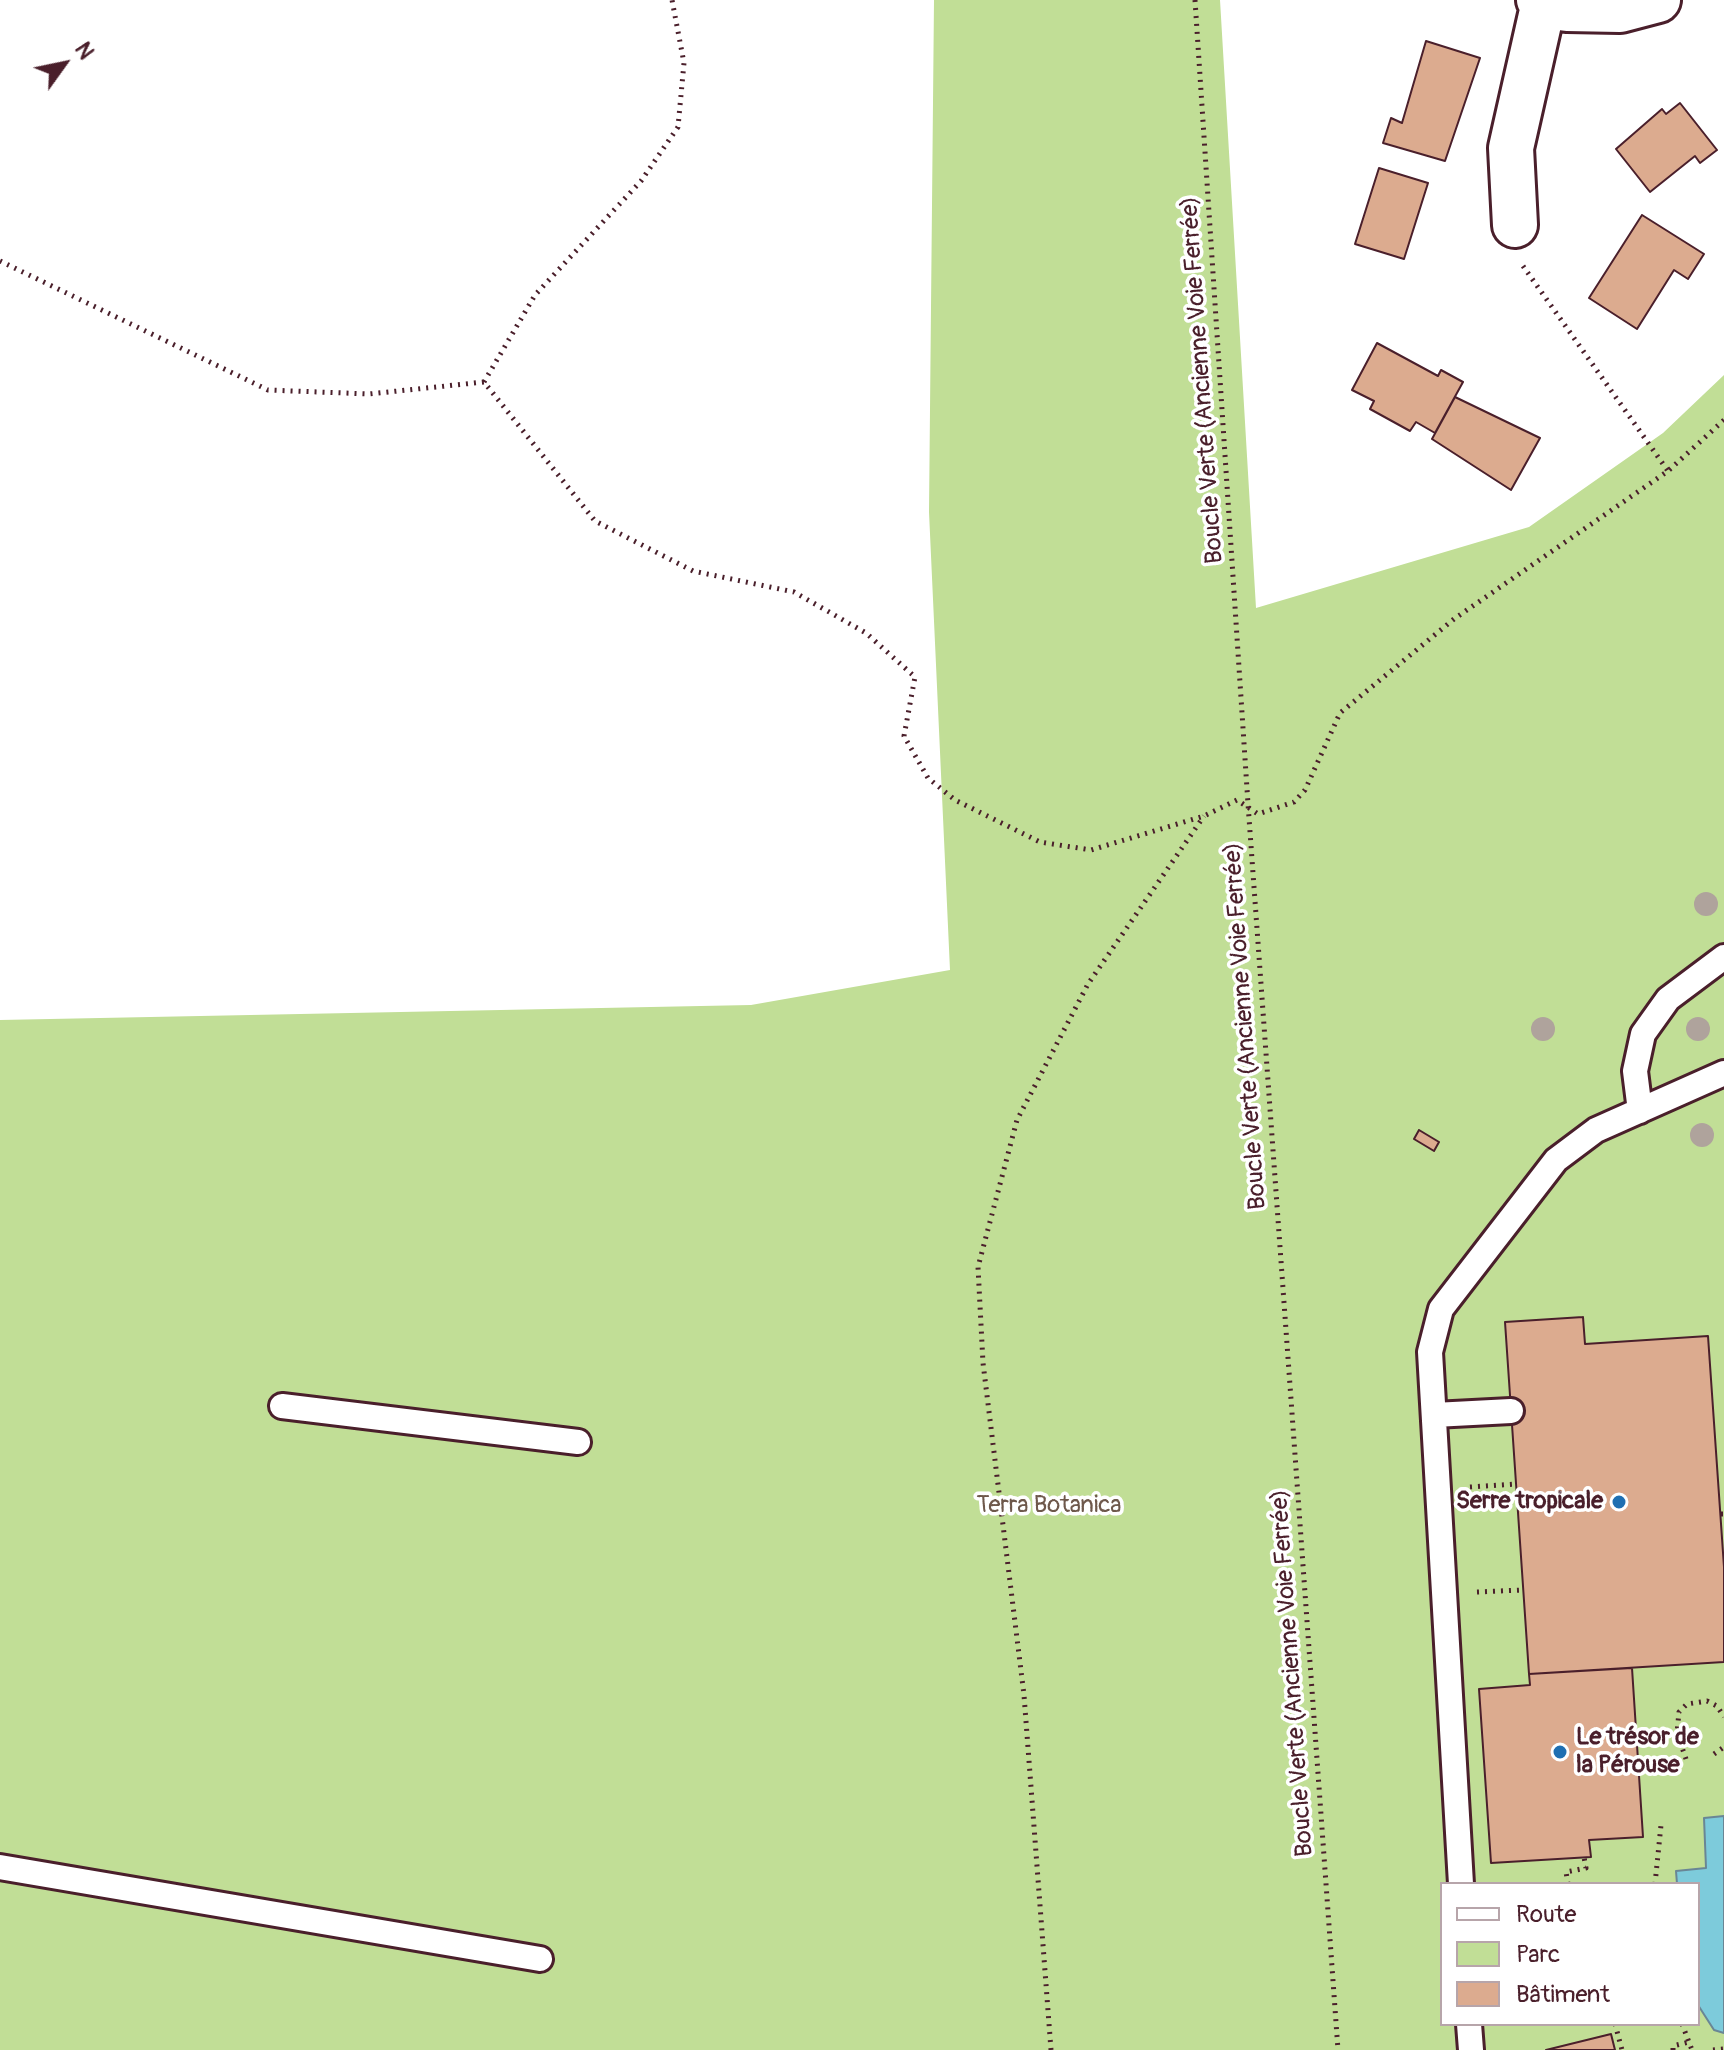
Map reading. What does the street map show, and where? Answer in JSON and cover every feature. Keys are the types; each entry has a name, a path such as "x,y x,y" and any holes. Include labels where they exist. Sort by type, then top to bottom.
{"street":[{"path":"1515,225 1511,148 1541,3 1620,10 1658,0"}],"lane":[{"path":"1640,1111 1635,1071 1643,1034 1668,999 1724,957"},
{"path":"1461,1882 1430,1352 1441,1309 1556,1160 1596,1130 1724,1073"},
{"path":"282,1406 578,1442"},
{"path":"1434,1415 1511,1411"},
{"path":"0,1867 540,1959"},
{"path":"1469,2026 1471,2050"}],"path":[{"path":"484,382 535,295 641,181 678,127 684,63 672,0"},
{"name":"Boucle Verte (Ancienne Voie Ferrée)","path":"1195,0 1248,804 1338,2050"},
{"path":"1515,225 1515,249 1529,277 1668,471"},
{"path":"0,261 268,390 369,394 484,382"},
{"path":"484,382 595,521 693,571 794,592 876,642 915,677 904,736 928,778 955,800 1040,842 1091,850 1204,816 1237,800 1248,804 1258,814 1294,802 1305,790 1340,713 1454,619 1668,471 1724,420"},
{"path":"1051,2050 1024,1695 983,1363 978,1267 1017,1120 1088,984 1204,816"},
{"path":"1438,1490 1516,1484"},
{"path":"1444,1593 1523,1590"},
{"path":"1686,1759 1677,1733 1679,1712 1697,1701 1717,1706 1724,1717"},
{"path":"1717,1706 1724,1702"},
{"path":"1714,1754 1724,1747"},
{"path":"1655,1882 1661,1825"},
{"path":"1568,1882 1566,1872 1586,1868 1584,1857"},
{"path":"1616,2026 1622,2050"},
{"path":"1683,2026 1692,2050"},
{"path":"1673,2050 1673,2046 1689,2042"},
{"path":"1713,2050 1724,2049"}],"green space":[{"name":"Terra Botanica","path":"934,0 1220,0 1256,608 1529,527 1663,433 1724,375 1724,2050 0,2050 0,1020 751,1005 950,970 929,512"}],"water":[{"path":"1724,1816 1724,2033 1714,2030 1700,2008 1700,1882 1677,1882 1676,1871 1706,1868 1704,1818"}],"building":[{"path":"1426,41 1480,58 1445,161 1383,143 1391,118 1402,123"},
{"path":"1680,103 1717,150 1700,163 1695,156 1650,192 1616,149 1662,109 1666,114"},
{"path":"1379,168 1428,183 1404,259 1355,244"},
{"path":"1642,215 1704,254 1688,279 1674,270 1637,329 1589,298"},
{"path":"1377,343 1438,376 1441,370 1463,382 1435,433 1416,422 1410,431 1370,409 1374,401 1352,390"},
{"path":"1455,397 1540,438 1511,490 1432,439"},
{"path":"1419,1130 1439,1142 1434,1151 1414,1139"},
{"name":"Serre tropicale","path":"1583,1317 1585,1344 1708,1336 1724,1567 1724,1662 1529,1674 1505,1322"},
{"name":"Le trésor de la Pérouse","path":"1632,1668 1643,1837 1589,1840 1591,1857 1491,1863 1479,1689 1530,1685 1529,1674"},
{"path":"1611,2034 1615,2050 1546,2050"}],"place":[{"name":"Serre tropicale","path":"1619,1502"},
{"name":"Le trésor de la Pérouse","path":"1560,1752"}]}
